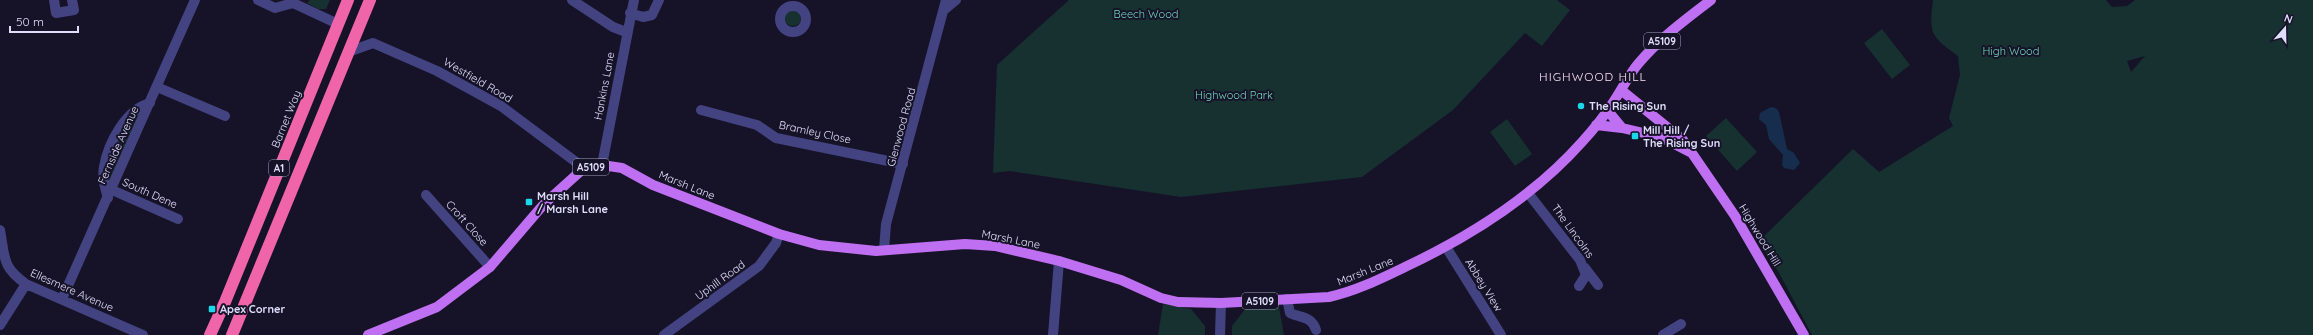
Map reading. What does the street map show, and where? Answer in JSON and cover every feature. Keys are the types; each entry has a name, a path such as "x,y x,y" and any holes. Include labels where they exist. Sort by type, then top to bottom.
{"highway":[{"name":"Barnet Way","path":"210,335 225,302 348,0"},
{"name":"A1","path":"232,335 370,0"}],"main road":[{"name":"A5109","path":"1621,90 1647,54 1686,18 1711,0"},
{"name":"Marsh Lane","path":"368,335 437,307 490,267 544,204 584,168 602,164 622,168 653,185 779,234 820,245 884,250 965,244 995,246 1121,280 1161,298 1184,303 1221,303 1329,297 1370,284 1475,232 1528,193 1566,160 1608,111 1621,90"},
{"name":"Highwood Hill","path":"1621,90 1683,140 1735,216 1804,335"},
{"path":"1608,111 1622,128"},
{"name":"Highwood Hill","path":"1596,125 1622,128 1661,137 1690,152"}],"street":[{"path":"54,0 56,13 74,10 72,0"},
{"name":"Fernside Avenue","path":"62,299 195,0"},
{"path":"258,0 275,8 293,2 338,24"},
{"path":"572,0 613,27 626,32"},
{"name":"Hankins Lane","path":"602,164 626,32 634,0"},
{"path":"630,13 647,17 655,11 659,0"},
{"name":"Glenwood Road","path":"884,250 886,224 945,5 956,0"},
{"name":"Westfield Road","path":"348,52 373,43 437,71 501,106 584,168"},
{"path":"157,87 224,116"},
{"name":"Fernside Avenue","path":"110,194 105,185 104,166 122,122 139,105 150,103"},
{"name":"Bramley Close","path":"701,110 757,125 776,138 903,164"},
{"name":"The Lincolns","path":"1528,193 1562,234 1585,268 1585,280 1579,286"},
{"name":"South Dene","path":"110,194 178,219"},
{"name":"Croft Close","path":"426,195 490,267"},
{"name":"Ellesmere Avenue","path":"0,230 7,266 15,276 26,284 143,335"},
{"name":"Uphill Road","path":"664,335 759,266 776,243 779,234"},
{"name":"Abbey View","path":"1446,247 1501,335"},
{"path":"1052,334 1058,262"},
{"path":"1585,268 1598,285"},
{"path":"0,325 26,284"},
{"path":"1287,299 1290,313 1308,319 1314,323 1316,330"},
{"path":"1220,335 1221,303"},
{"path":"1663,335 1682,324"}],"green space":[{"path":"310,0 330,0 326,9 318,9 307,3"},
{"name":"Highwood Park","path":"1069,0 1557,0 1570,10 1542,46 1525,33 1453,110 1362,177 1181,197 1009,171 993,173 997,65"},
{"name":"High Wood","path":"1933,0 2106,0 2112,7 2127,6 2135,0 2313,0 2313,335 1812,335 1778,271 1758,242 1853,149 1879,172 1953,126 1949,118 1960,75 1958,56 1942,43 1934,33 1931,20","holes":["2145,56 2131,72 2127,61"]},
{"path":"790,10 796,10 801,15 799,24 796,26 790,26 785,21 785,15"},
{"path":"1882,29 1910,65 1892,79 1864,43"},
{"path":"141,111 109,183 107,183 106,167 123,128"},
{"path":"1726,118 1757,152 1737,171 1706,136"},
{"path":"1507,119 1532,154 1515,166 1490,132"},
{"path":"1163,304 1191,309 1205,326 1205,335 1158,335"},
{"path":"1279,307 1284,335 1232,335 1232,326 1246,308"}],"water":[{"path":"1771,107 1776,108 1779,112 1787,149 1794,153 1800,163 1794,170 1784,168 1782,165 1783,155 1769,139 1766,125 1759,119 1760,113"}],"place":[{"name":"The Rising Sun","path":"1581,106"},
{"name":"Mill Hill / The Rising Sun","path":"1635,136"},
{"name":"Marsh Hill / Marsh Lane","path":"529,202"},
{"name":"Apex Corner","path":"212,309"}],"district":[{"name":"HIGHWOOD HILL","path":"1593,77"}],"park label":[{"name":"Beech Wood","path":"1146,14"}]}
